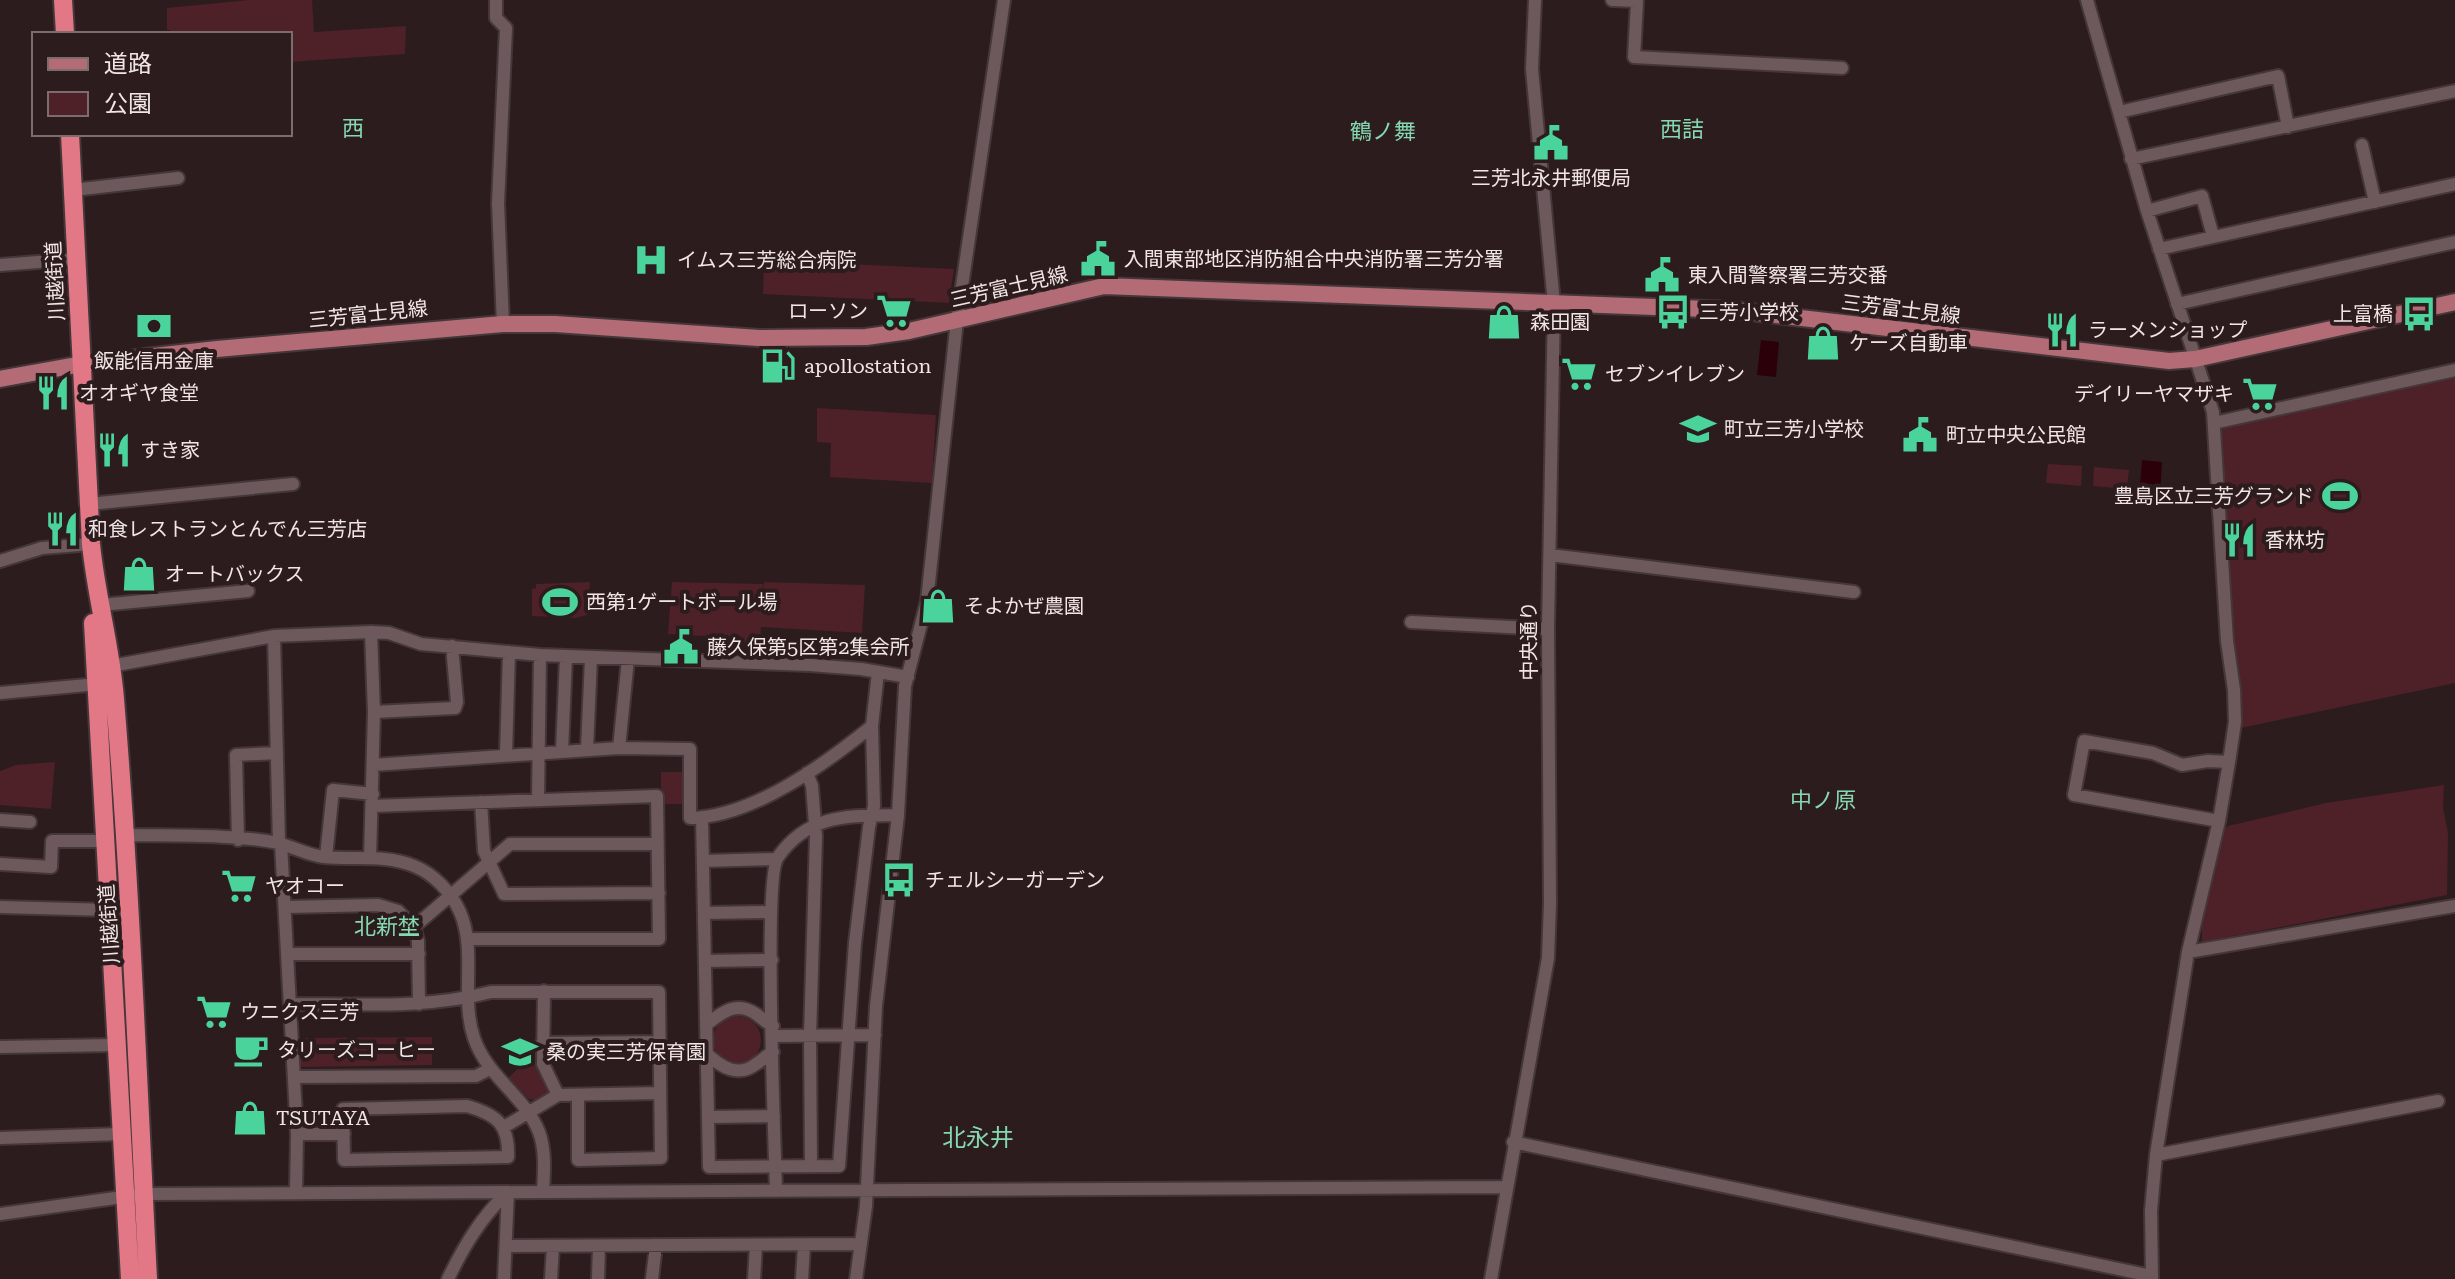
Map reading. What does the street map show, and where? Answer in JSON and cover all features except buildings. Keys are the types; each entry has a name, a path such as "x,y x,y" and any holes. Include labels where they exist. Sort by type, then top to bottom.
{"highway":[{"path":"63,0 65,32"},
{"name":"川越街道","path":"70,136 121,1134 148,1279"},
{"name":"川越街道","path":"93,569 111,666 136,998 130,1279"}],"main road":[{"name":"三芳富士見線","path":"0,379 82,364 503,324 555,324 759,338 823,339 909,331 1104,286 1705,309 1789,315 2156,361 2195,359 2455,302"}],"street":[{"path":"496,0 496,18 506,28 498,203 503,324"},
{"path":"856,1279 866,1192 878,980 898,815 905,686 927,601 957,320 1004,0"},
{"name":"中央通り","path":"1491,1279 1548,958 1550,903 1548,629 1554,304 1532,69 1535,0"},
{"path":"1612,0 1637,1 1634,57 1842,68"},
{"path":"1513,1142 2152,1277 2151,1211 2156,1155 2188,952 2219,821 2229,762 2235,722 2234,690 2227,641 2213,412 2131,159 2087,0"},
{"path":"2119,112 2278,76 2288,127"},
{"path":"2131,159 2455,91"},
{"path":"2362,145 2375,202"},
{"path":"73,190 178,178"},
{"path":"2159,249 2455,184"},
{"path":"2147,211 2202,196 2213,236"},
{"path":"2177,304 2455,242"},
{"path":"0,265 76,259"},
{"path":"2214,423 2455,370"},
{"path":"89,504 293,484"},
{"path":"0,561 42,548 91,544"},
{"path":"1550,555 1854,592"},
{"path":"101,605 248,591"},
{"path":"1411,622 1548,629"},
{"path":"0,693 98,684 111,666 274,636 371,632 389,633 421,644 540,655 775,663 908,677"},
{"path":"370,858 374,712 371,632"},
{"path":"274,636 280,844 297,1134 296,1192"},
{"path":"374,712 455,708 452,646"},
{"path":"506,755 509,652"},
{"path":"538,800 540,655"},
{"path":"562,751 566,657"},
{"path":"587,749 591,658"},
{"path":"619,748 628,659"},
{"path":"702,818 709,1167 839,1166 855,943 872,816 872,726 878,672"},
{"path":"373,765 587,749 690,749 690,818 702,818 767,796 838,753 872,726"},
{"path":"2219,821 2074,795 2084,741 2153,753 2182,765 2229,762"},
{"path":"238,840 236,755 277,753"},
{"path":"807,773 812,786 816,837 810,1036 811,1166"},
{"path":"326,857 333,790 372,800 481,802 657,796 659,939 467,939"},
{"path":"481,802 482,841 504,894 659,893"},
{"path":"776,1191 771,912 775,859 814,824 832,818 898,815"},
{"path":"0,820 30,822"},
{"path":"126,835 238,840 280,844 305,854 326,857 397,859 417,866 435,878 450,895 463,921 467,939 467,998 473,1037 490,1069 527,1111 538,1130 544,1152 543,1192"},
{"path":"0,864 51,867 52,841 107,841"},
{"path":"414,927 510,844 657,844"},
{"path":"703,861 775,859"},
{"path":"286,907 389,906 407,918 414,927 419,954 419,1004"},
{"path":"2188,952 2455,906"},
{"path":"0,908 110,910"},
{"path":"704,913 771,912"},
{"path":"288,954 419,954"},
{"path":"705,961 772,960"},
{"path":"544,991 543,1064 558,1095"},
{"path":"290,1004 419,1004 491,992 659,992 661,1158 578,1160 578,1095"},
{"path":"706,1025 723,1011 740,1008 755,1013 773,1031 810,1036 875,1035"},
{"path":"542,1043 660,1042"},
{"path":"0,1047 116,1045"},
{"path":"707,1054 726,1068 738,1071 754,1066 773,1052"},
{"path":"294,1077 476,1076 490,1069"},
{"path":"504,1127 558,1095 660,1093"},
{"path":"2156,1155 2438,1101"},
{"path":"467,1106 479,1110 504,1127 509,1138 508,1157 344,1160 344,1134 343,1109 467,1106"},
{"path":"708,1117 774,1116"},
{"path":"0,1138 121,1134"},
{"path":"297,1134 344,1134"},
{"path":"0,1214 134,1195 296,1192 1506,1187"},
{"path":"504,1279 508,1192"},
{"path":"448,1279 488,1211 508,1192"},
{"path":"506,1246 861,1244"},
{"path":"652,1279 656,1245"},
{"path":"754,1279 756,1245"},
{"path":"551,1279 553,1246"},
{"path":"598,1279 599,1246"},
{"path":"802,1279 804,1246"}],"green space":[{"path":"249,0 312,0 314,32 406,26 405,54 292,62 292,32 170,32 167,30 167,8"},
{"path":"764,260 954,269 949,303 763,294"},
{"name":"豊島区立三芳グランド","path":"2455,373 2455,683 2241,728 2241,697 2230,607 2220,429 2223,424"},
{"path":"817,408 936,415 932,483 830,477 831,443 817,442"},
{"path":"2048,464 2082,466 2081,486 2046,483"},
{"path":"2094,467 2129,470 2127,489 2093,486"},
{"name":"西第1ゲートボール場","path":"590,582 587,615 575,618 532,616 532,589 536,588 536,584"},
{"path":"672,582 763,584 762,607 764,582 865,585 862,633 761,627 759,660 721,657 722,637 668,634"},
{"path":"55,762 51,809 0,805 0,771 16,765"},
{"path":"661,772 683,772 686,804 661,804"},
{"path":"2444,785 2443,807 2448,833 2447,895 2202,942 2202,923 2228,826 2326,803"},
{"path":"737,1016 746,1017 754,1023 760,1031 760,1049 754,1057 746,1063 737,1064 728,1063 720,1057 714,1049 713,1040 714,1031 720,1023 728,1017"},
{"path":"432,1037 432,1065 303,1067 297,1062 297,1038"},
{"path":"538,1063 549,1086 547,1093 536,1100 529,1099 508,1078 523,1064"}],"shaded area":[{"path":"1761,340 1779,342 1776,377 1757,375"},
{"path":"2142,460 2162,462 2160,499 2139,497"}],"place":[{"name":"三芳北永井郵便局","path":"1551,143"},
{"name":"入間東部地区消防組合中央消防署三芳分署","path":"1098,259"},
{"name":"イムス三芳総合病院","path":"651,260"},
{"name":"東入間警察署三芳交番","path":"1662,275"},
{"name":"ローソン","path":"894,311"},
{"name":"三芳小学校","path":"1673,312"},
{"name":"上富橋","path":"2419,314"},
{"name":"森田園","path":"1504,322"},
{"name":"飯能信用金庫","path":"154,326"},
{"name":"ラーメンショップ","path":"2062,330"},
{"name":"ケーズ自動車","path":"1823,343"},
{"name":"apollostation","path":"778,366"},
{"name":"セブンイレブン","path":"1579,374"},
{"name":"オオギヤ食堂","path":"53,393"},
{"name":"デイリーヤマザキ","path":"2260,394"},
{"name":"町立三芳小学校","path":"1698,429"},
{"name":"町立中央公民館","path":"1920,435"},
{"name":"すき家","path":"114,450"},
{"name":"豊島区立三芳グランド","path":"2340,496"},
{"name":"和食レストランとんでん三芳店","path":"62,529"},
{"name":"香林坊","path":"2239,540"},
{"name":"オートバックス","path":"139,574"},
{"name":"西第1ゲートボール場","path":"560,602"},
{"name":"そよかぜ農園","path":"938,606"},
{"name":"藤久保第5区第2集会所","path":"681,647"},
{"name":"チェルシーガーデン","path":"899,880"},
{"name":"ヤオコー","path":"239,886"},
{"name":"ウニクス三芳","path":"214,1012"},
{"name":"タリーズコーヒー","path":"251,1050"},
{"name":"桑の実三芳保育園","path":"520,1052"},
{"name":"TSUTAYA","path":"250,1118"}],"district":[{"name":"西","path":"353,128"},
{"name":"西詰","path":"1682,129"},
{"name":"鶴ノ舞","path":"1383,131"},
{"name":"中ノ原","path":"1823,800"},
{"name":"北新埜","path":"387,926"},
{"name":"北永井","path":"978,1138"}]}
